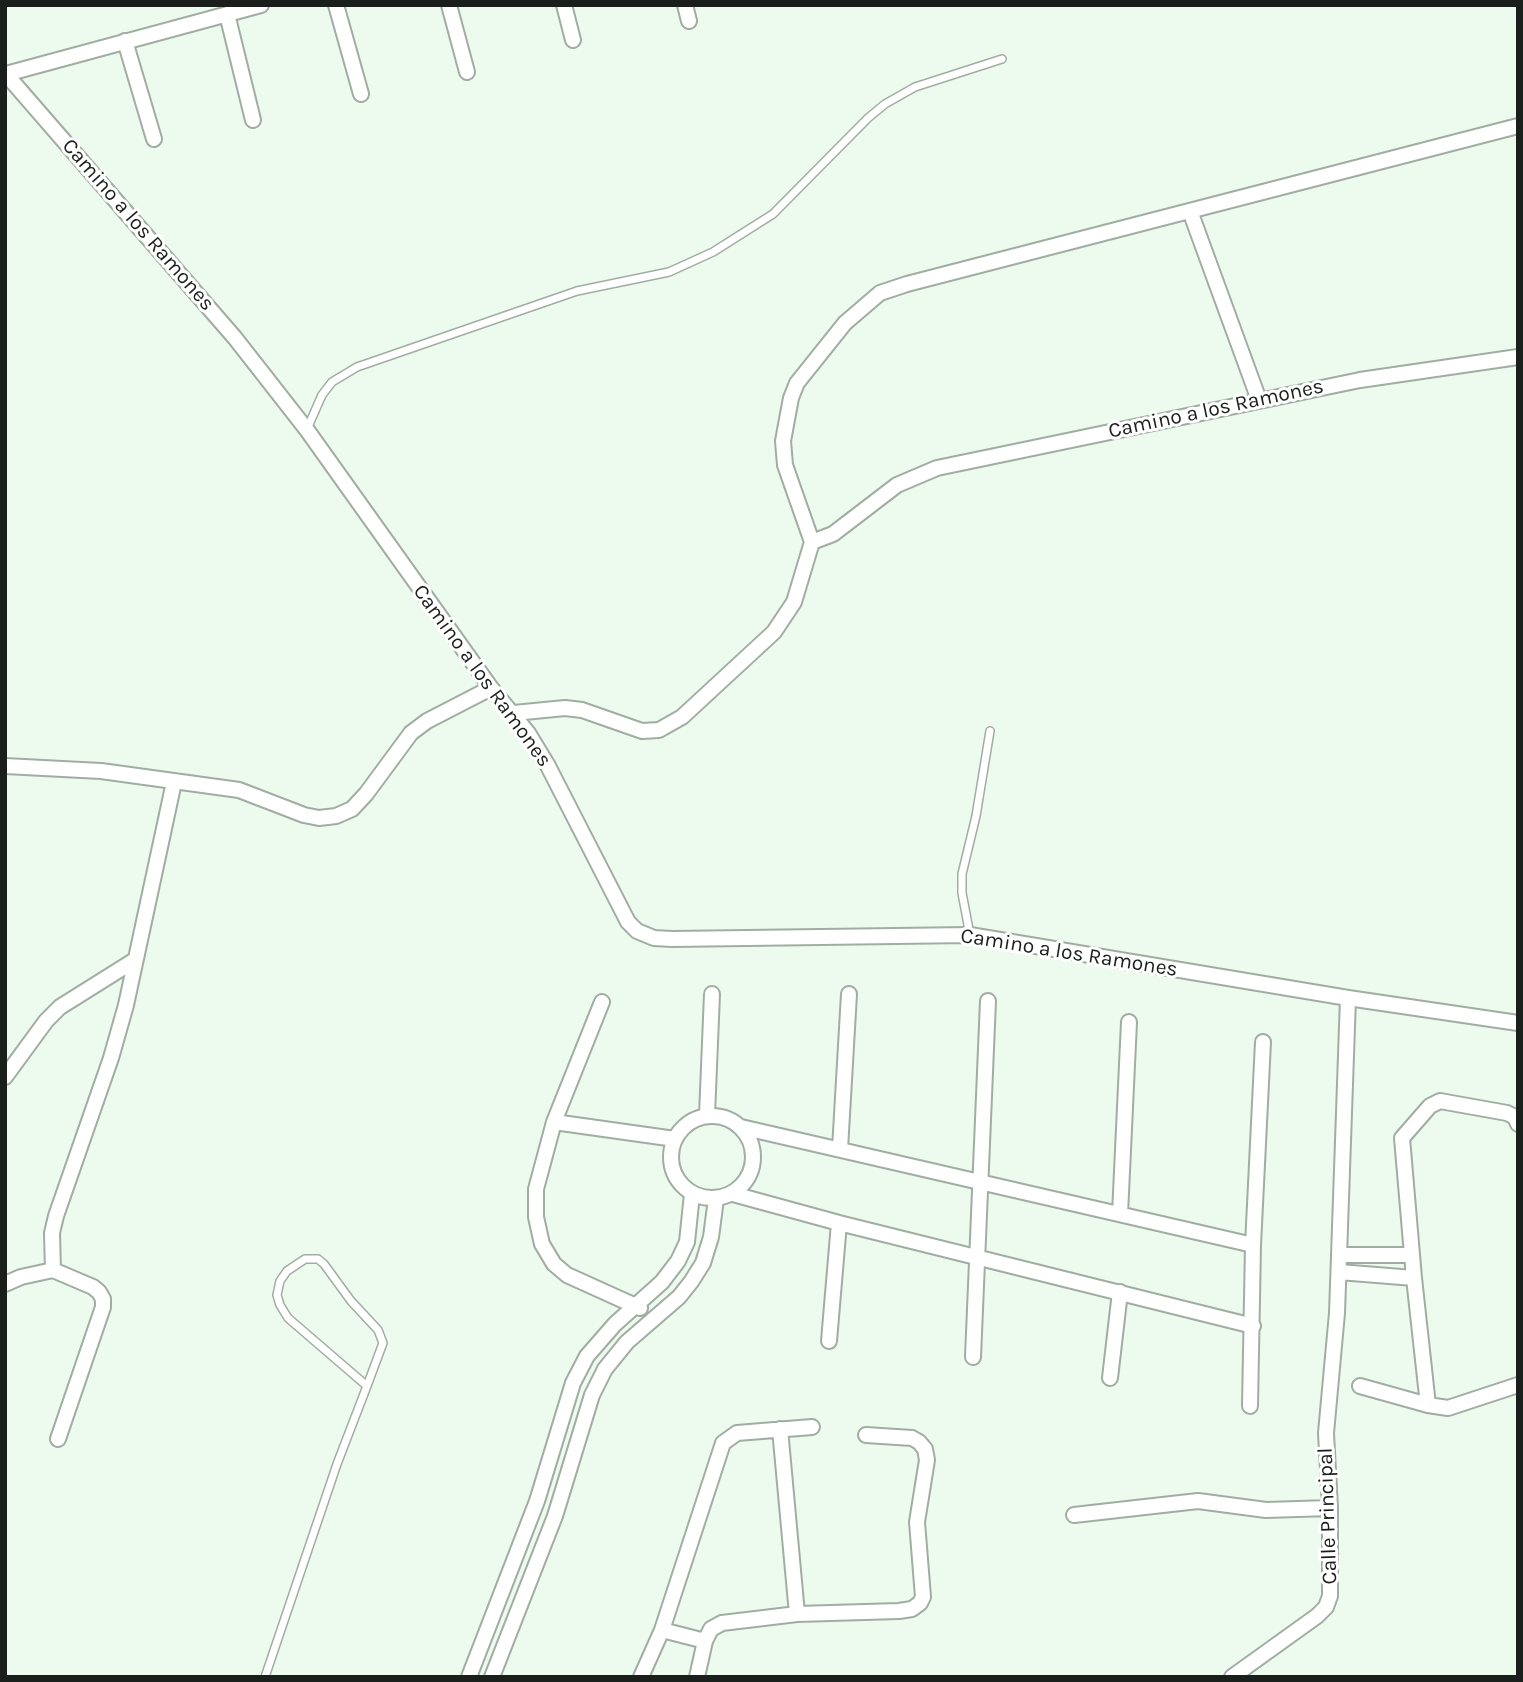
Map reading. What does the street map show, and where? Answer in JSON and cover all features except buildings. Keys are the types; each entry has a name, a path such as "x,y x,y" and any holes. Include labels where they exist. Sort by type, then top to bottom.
{"street":[{"path":"6,73 261,5"},
{"path":"336,5 361,94"},
{"path":"449,5 467,72"},
{"path":"564,5 573,40"},
{"path":"685,5 689,21"},
{"path":"226,14 253,120"},
{"path":"125,41 154,139"},
{"name":"Camino a los Ramones","path":"6,73 226,327 307,430 491,688 528,733 548,766 628,922 644,935 672,939 970,935 1348,998 1518,1023"},
{"path":"514,713 573,709 651,732 667,727 682,717 774,632 794,602 812,542 785,466 783,441 786,417 797,383 845,323 880,293 1518,126"},
{"path":"1190,211 1259,400"},
{"name":"Camino a los Ramones","path":"812,542 833,534 897,485 937,468 1360,380 1518,356"},
{"path":"5,766 63,768 239,790 304,815 336,817 352,809 366,794 411,733 427,721 491,688"},
{"path":"53,1270 52,1233 56,1216 111,1058 126,1005 174,782"},
{"path":"5,1077 46,1020 60,1007 135,960"},
{"path":"707,1115 712,994"},
{"path":"840,1149 849,994"},
{"name":"Calle Principal","path":"1232,1677 1317,1616 1326,1607 1331,1587 1325,1433 1339,1272 1348,998"},
{"path":"973,1357 988,1001"},
{"path":"602,1002 554,1122 536,1189 536,1217 542,1244 554,1264 567,1275 657,1316"},
{"path":"1120,1214 1129,1022"},
{"path":"1250,1406 1253,1245 1263,1042"},
{"path":"1428,1405 1413,1278 1402,1138 1430,1106 1440,1101 1507,1113 1515,1117 1518,1124"},
{"path":"741,1127 752,1143 754,1163 747,1181 733,1194 716,1199 704,1199 692,1194 680,1184 672,1170 670,1154 675,1139 683,1127 694,1119 707,1115 726,1118 741,1127 1253,1245"},
{"path":"554,1122 675,1139"},
{"path":"469,1677 537,1501 573,1383 587,1356 615,1324 662,1282 678,1261 687,1242 692,1194"},
{"path":"733,1194 838,1223 1253,1325"},
{"path":"492,1677 555,1516 592,1395 605,1370 627,1342 678,1297 703,1263 716,1199"},
{"path":"829,1341 838,1223"},
{"path":"1339,1255 1412,1255"},
{"path":"5,1284 21,1277 53,1270 99,1292 103,1307 58,1439"},
{"path":"1339,1272 1413,1278"},
{"path":"1110,1378 1121,1292"},
{"path":"1360,1386 1448,1408 1518,1385"},
{"path":"641,1677 662,1630 723,1443 737,1433 813,1427"},
{"path":"780,1429 797,1614"},
{"path":"696,1677 705,1641 711,1629 722,1623 797,1614 899,1611 912,1609 920,1603 923,1597 917,1521 927,1460 925,1449 912,1438 866,1435"},
{"path":"1074,1515 1198,1502 1266,1510 1329,1508"},
{"path":"516,1555 537,1563"},
{"path":"662,1630 705,1641"}],"lane":[{"path":"307,430 322,395 332,382 357,367 577,291 669,272 713,251 773,214 885,104 915,87 1002,59"},
{"path":"970,935 962,893 962,874 976,816 990,731"},
{"path":"265,1677 337,1464 383,1343 382,1337 324,1264 318,1259 305,1259 287,1271 280,1281 277,1295 280,1305 288,1318 367,1385"}]}
